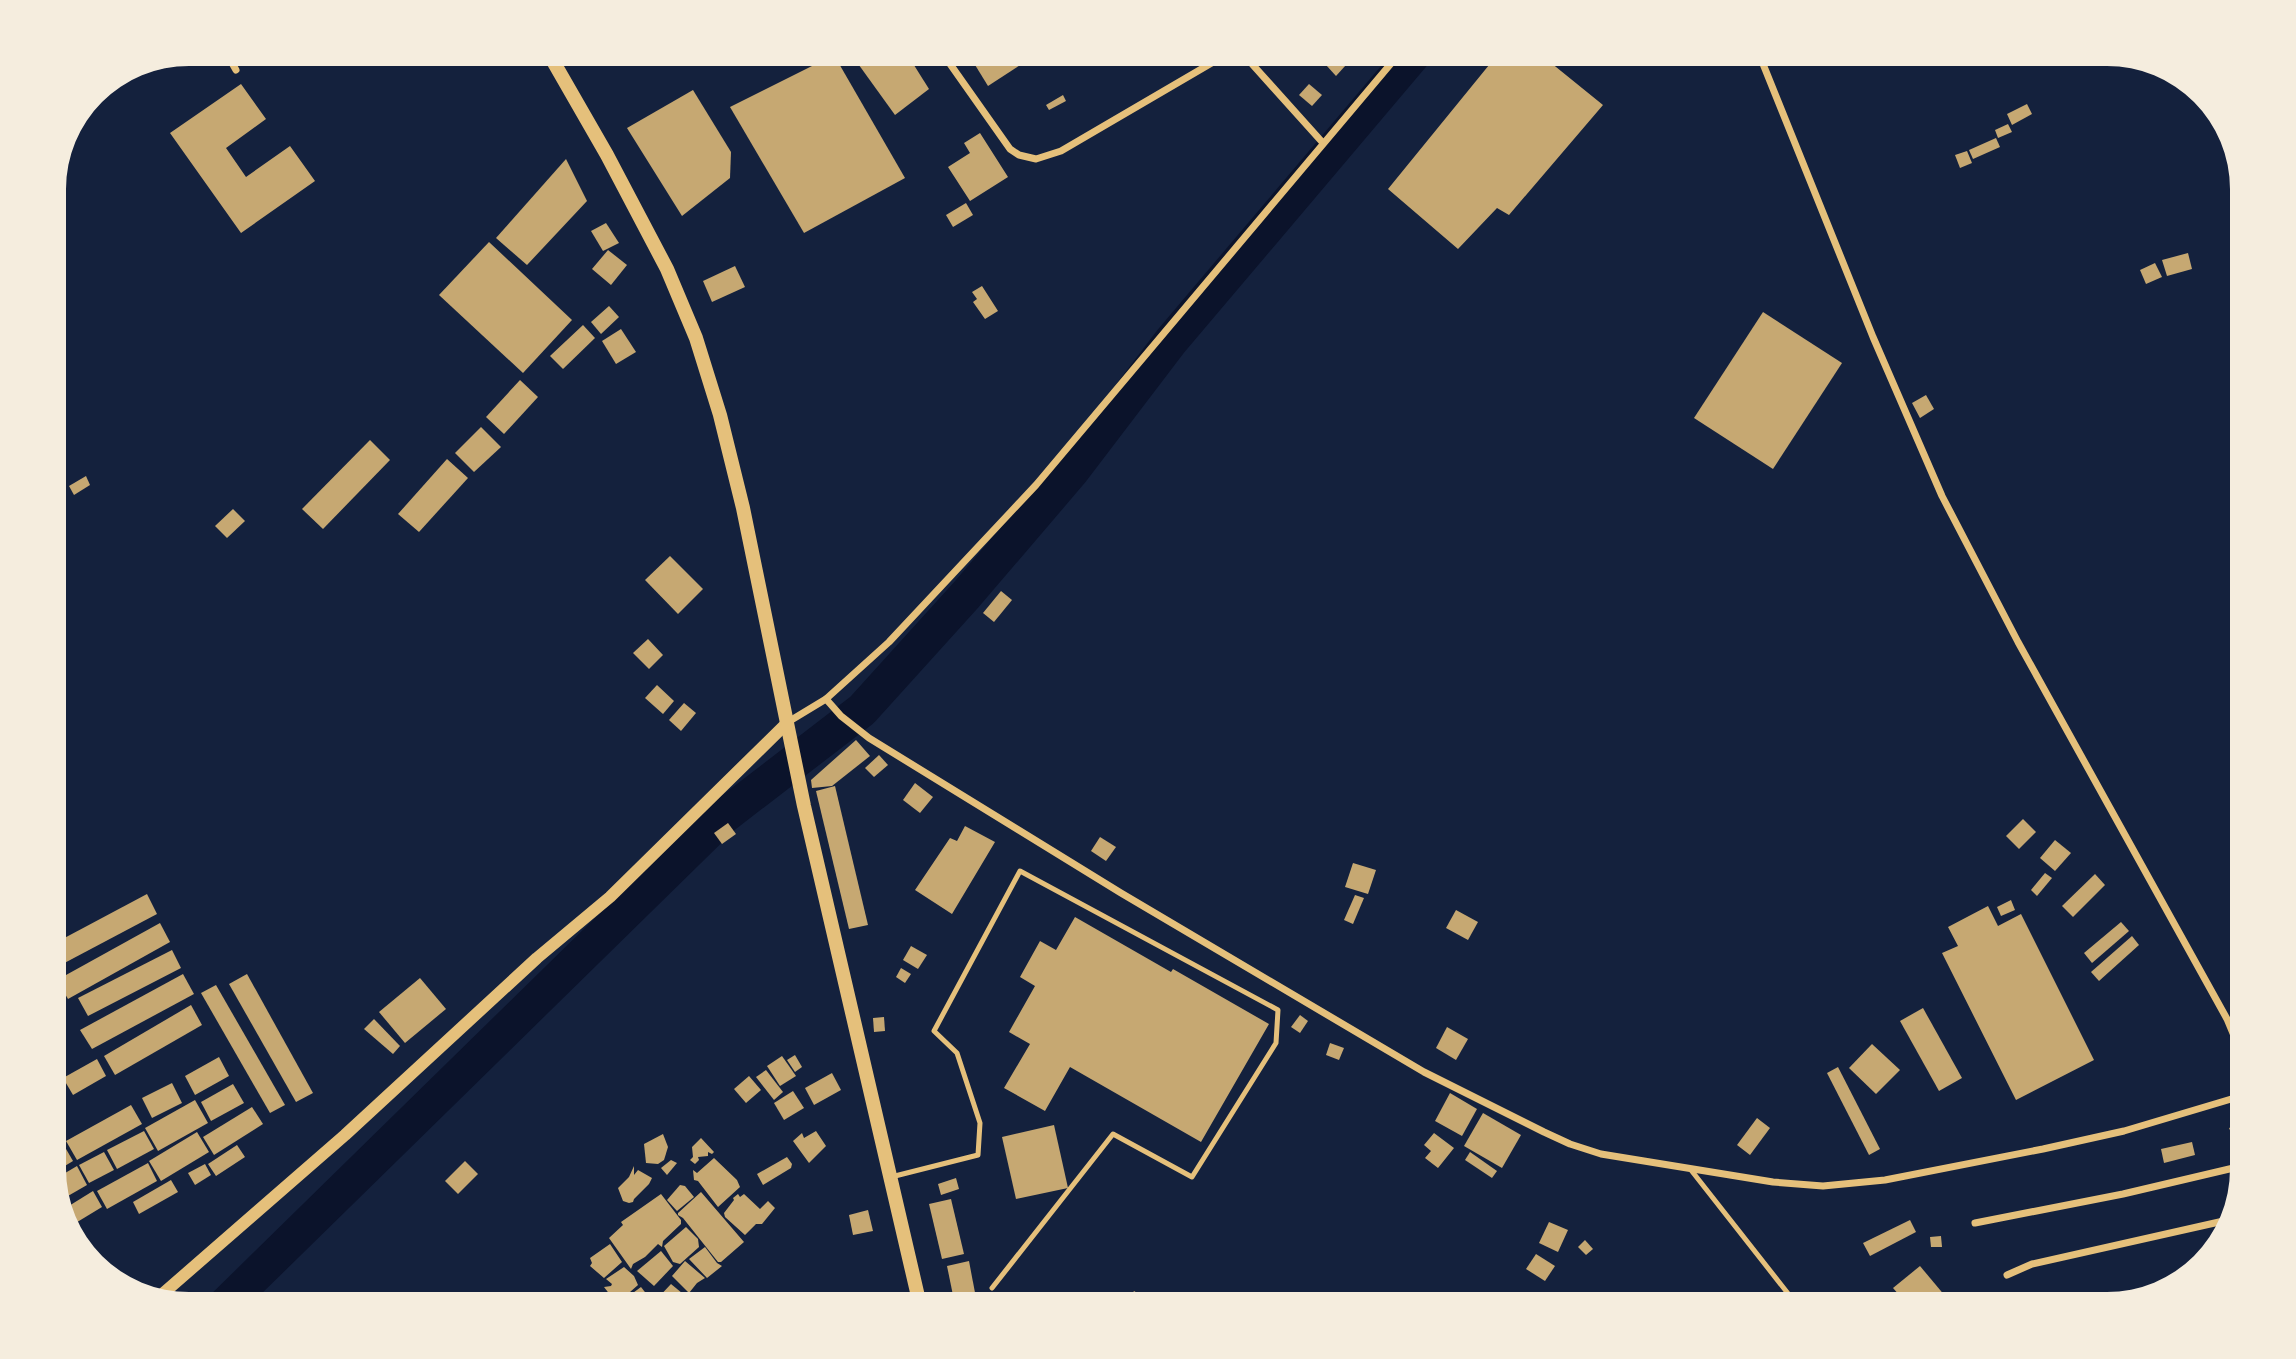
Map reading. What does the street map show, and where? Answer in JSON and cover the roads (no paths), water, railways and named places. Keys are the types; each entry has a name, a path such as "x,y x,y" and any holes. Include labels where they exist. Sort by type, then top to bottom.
{"main road":[{"path":"556,66 607,155 667,269 696,338 720,415 740,495 804,806 917,1292"}],"street":[{"path":"234,66 236,70"},
{"path":"951,66 1010,149 1019,155 1036,159 1060,151 1101,129 1207,66"},
{"path":"1254,66 1323,143"},
{"path":"167,1290 345,1135 537,958 610,897 788,722 826,699 889,642 1036,485 1389,66"},
{"path":"1764,66 1873,337 1942,496 2018,642 2230,1026"},
{"path":"826,699 841,716 869,738 1121,893 1424,1072 1570,1144 1601,1154 1773,1182 1823,1186 1885,1180 2124,1131 2230,1102"},
{"path":"1975,1223 2123,1194 2230,1169"},
{"path":"2007,1275 2032,1264 2217,1222"}],"lane":[{"path":"891,1177 978,1155 980,1123 957,1053 934,1031 1020,872 1278,1010 1276,1043 1192,1177 1113,1134 992,1288"},
{"path":"1691,1170 1787,1292"}],"waterway":[{"path":"238,1292 724,816 862,710 966,595 1072,471 1171,341 1404,66"}]}
